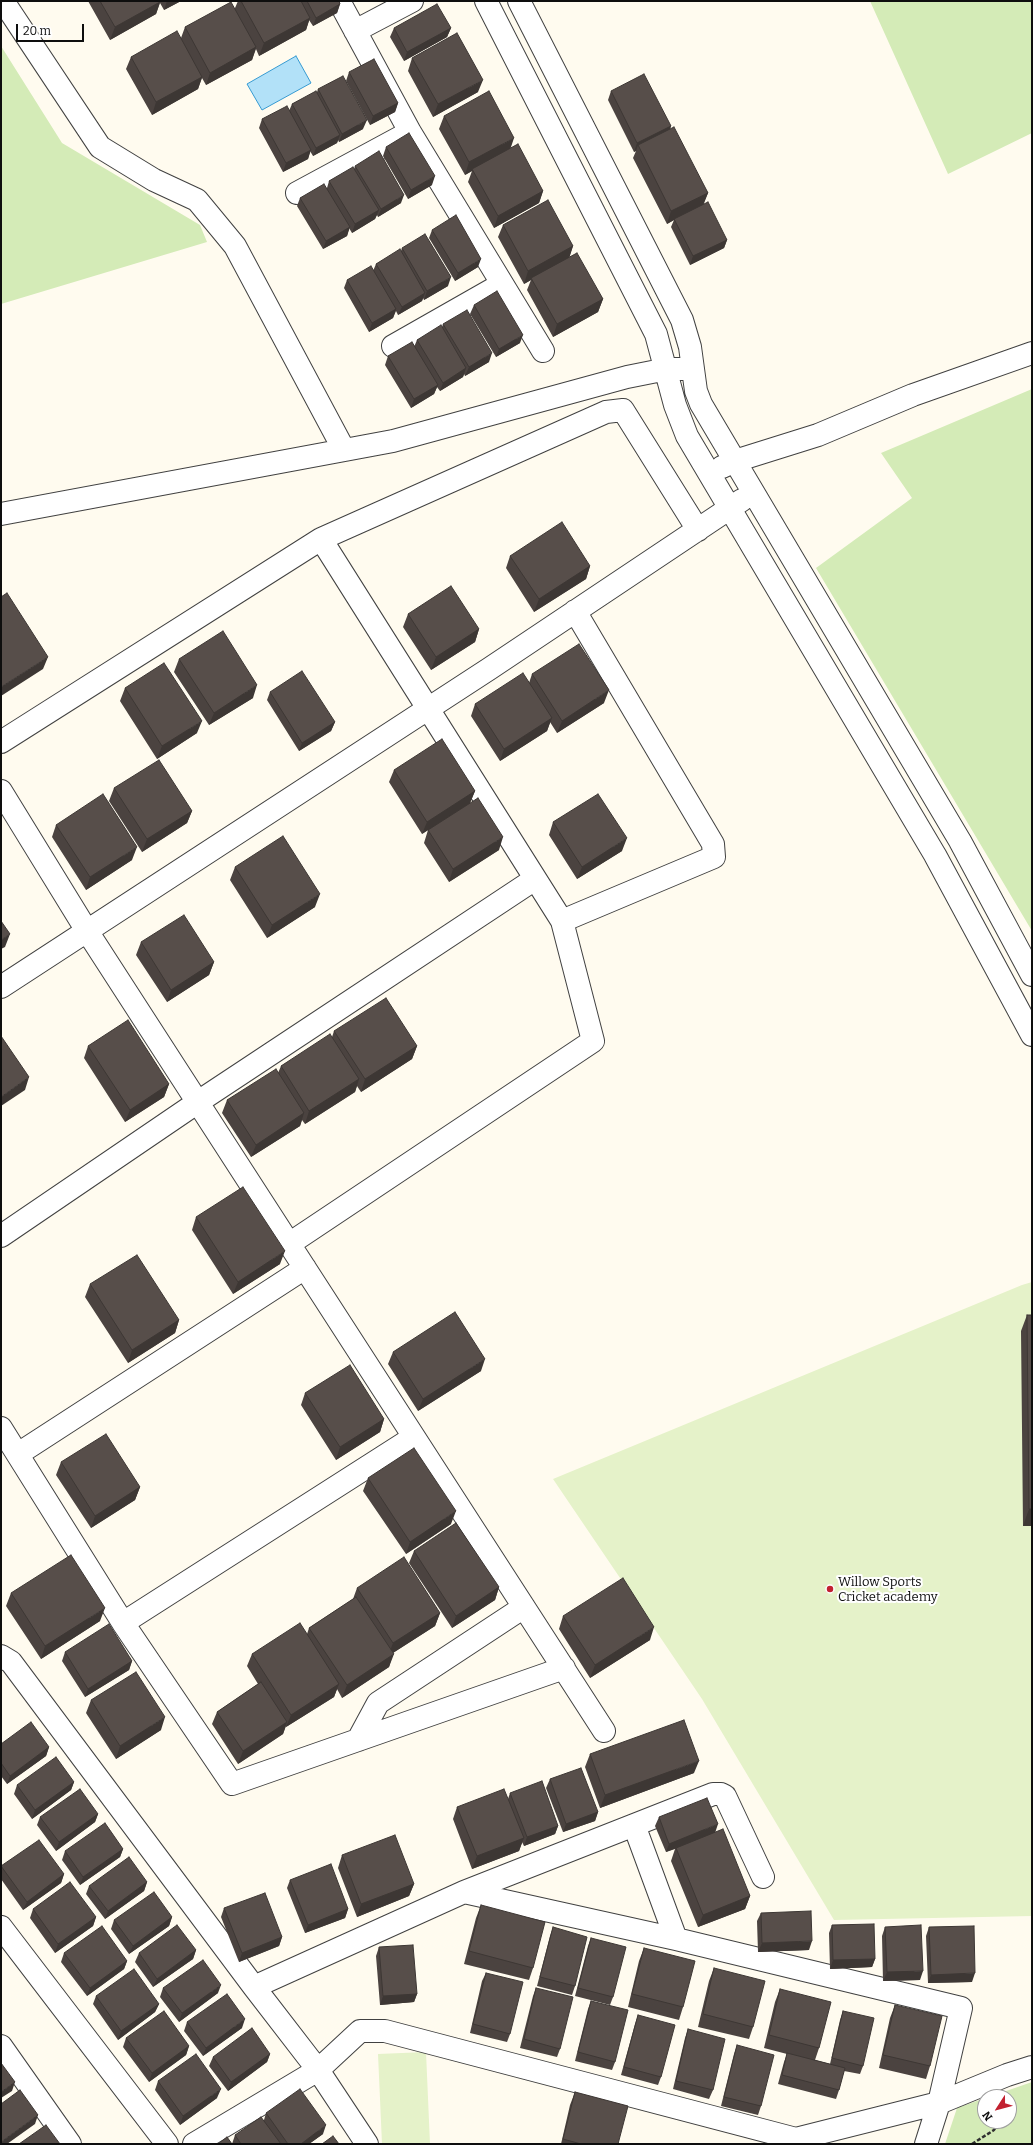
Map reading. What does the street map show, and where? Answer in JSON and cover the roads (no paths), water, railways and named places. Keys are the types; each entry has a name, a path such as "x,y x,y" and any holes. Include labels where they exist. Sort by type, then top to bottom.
{"street":[{"path":"3,1 100,147 154,180 197,200 235,246 344,450"},
{"path":"339,1 410,132 542,351"},
{"path":"355,31 412,1"},
{"path":"486,1 656,334 667,369 675,405 687,436 935,855 1032,1035"},
{"path":"519,1 682,320 690,347 696,391 701,404 960,841 1032,974"},
{"path":"297,193 410,132"},
{"path":"393,346 502,284"},
{"path":"709,474 735,461 818,435 913,395 1032,353"},
{"path":"1,514 393,441 627,377 667,369 693,369"},
{"path":"1,742 321,539 606,412 622,410 698,530"},
{"path":"1,987 428,709 729,508 754,493"},
{"path":"289,1244 593,1041 562,921 321,539"},
{"path":"562,921 714,857 713,844 575,611"},
{"path":"1,792 87,931 604,1731"},
{"path":"1,1236 198,1102 536,880"},
{"path":"18,1454 305,1268"},
{"path":"1,1428 123,1623 232,1784 564,1668"},
{"path":"123,1623 414,1436"},
{"path":"358,1740 378,1703 524,1607"},
{"path":"1,1656 11,1662 254,1987 318,2070 368,2144"},
{"path":"254,1987 464,1892 713,1794 721,1794 725,1796 763,1877"},
{"path":"634,1825 676,1939"},
{"path":"464,1892 676,1939 961,2008 939,2103 926,2144"},
{"path":"1,1927 167,2144"},
{"path":"194,2144 318,2070 360,2030 385,2031 796,2140 939,2103 1007,2075 1032,2067"},
{"path":"1,2046 70,2144"}],"water":[{"path":"296,56 311,83 262,110 247,84"}],"place":[{"name":"Willow Sports Cricket academy","path":"830,1589"}]}
